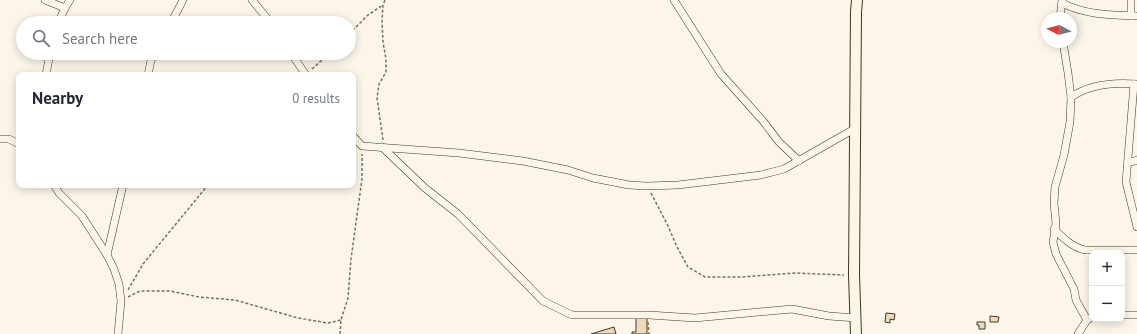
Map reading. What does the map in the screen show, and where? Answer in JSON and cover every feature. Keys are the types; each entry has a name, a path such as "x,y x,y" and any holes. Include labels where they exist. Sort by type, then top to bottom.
{"street":[{"path":"45,0 64,8"},
{"path":"61,16 64,8 70,0"},
{"path":"174,16 182,0"},
{"path":"252,0 265,16"},
{"path":"674,0 721,74 763,121 779,142 799,161"},
{"path":"856,334 854,276 857,0"},
{"path":"1061,12 1062,1 1072,8 1096,14 1134,16 1131,0"},
{"path":"1063,48 1071,97 1069,134 1055,187 1054,203 1056,224 1053,242 1056,254 1074,289 1076,300 1089,318 1078,334"},
{"path":"47,72 49,60"},
{"path":"149,72 151,60"},
{"path":"296,60 304,72"},
{"path":"1071,97 1082,90 1097,86 1115,83 1135,84 1126,182 1137,227"},
{"path":"356,139 362,146 459,153 523,161 568,170 593,178 647,186 678,185 761,176 784,169 856,128"},
{"path":"0,139 9,139 16,142"},
{"path":"382,147 425,188 458,214 543,301 572,315 649,315 695,318 792,309 829,316 856,318"},
{"path":"1128,162 1135,162 1137,160"},
{"path":"56,188 82,216 107,255 114,269 119,284 121,301 118,334"},
{"path":"107,255 122,188"},
{"path":"1054,229 1063,238 1085,250 1137,250"},
{"path":"1125,315 1137,315"}],"path":[{"path":"356,27 368,15 383,5 386,0"},
{"path":"382,147 383,136 377,98 379,84 386,72 386,59 383,42 383,5"},
{"path":"309,72 322,60"},
{"path":"340,334 348,298 351,259 362,179 362,146"},
{"path":"647,186 668,226 677,248 688,267 705,277 742,277 795,273 854,276"},
{"path":"121,301 143,264 206,188"},
{"path":"121,301 140,291 170,291 199,297 235,300 298,318 328,323 342,320"},
{"path":"648,334 649,315"}],"building":[{"path":"886,313 895,314 894,320 890,319 890,323 885,322"},
{"path":"990,316 999,317 998,322 990,322"},
{"path":"636,317 647,317 647,334 632,334 632,332 636,332"},
{"path":"977,322 985,322 985,329 979,329"},
{"path":"614,327 616,334 591,334"}]}
